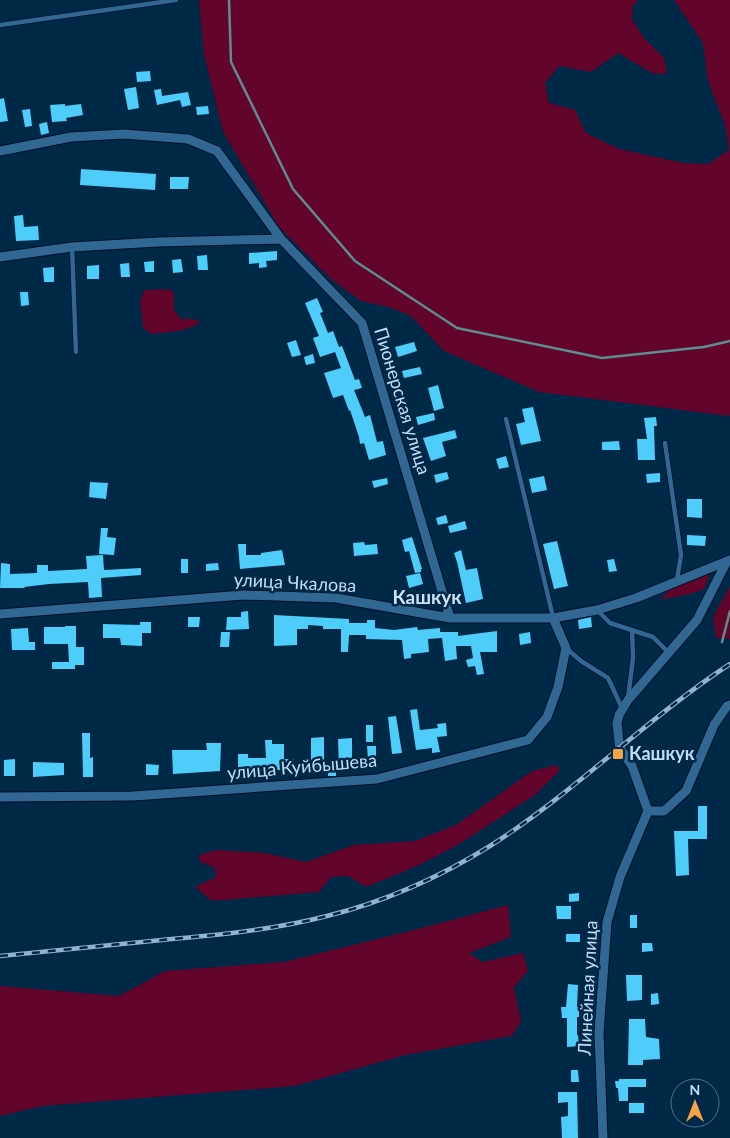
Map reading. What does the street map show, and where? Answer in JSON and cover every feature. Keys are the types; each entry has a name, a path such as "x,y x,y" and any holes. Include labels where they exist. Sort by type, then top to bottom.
{"street":[{"name":"Пионерская улица","path":"0,151 71,137 124,134 188,139 217,151 281,239 362,323 450,618"},
{"path":"0,257 72,247 158,242 281,239"},
{"path":"729,560 697,620 628,700 619,715 617,723 620,748 632,766 648,811 664,811 686,791 714,725 730,704"},
{"name":"улица Чкалова","path":"0,614 243,595 336,598 450,618 553,618 597,610 636,598 729,560"},
{"path":"553,618 566,648"},
{"name":"улица Куйбышева","path":"0,797 133,796 377,779 528,740 548,717 558,687 566,648"},
{"name":"Линейная улица","path":"603,1138 599,1033 607,922 620,877 648,811"}],"lane":[{"path":"0,25 176,0"},
{"path":"72,247 76,352"},
{"path":"506,419 553,618"},
{"path":"665,443 681,555 677,580"},
{"path":"597,610 610,624 653,637 668,652"},
{"path":"628,700 633,658 632,630"},
{"path":"566,648 581,661 608,678 622,708"}],"shaded area":[{"path":"199,0 638,0 633,5 632,19 644,38 664,58 667,74 652,73 618,53 591,72 559,66 545,83 549,103 575,110 586,133 619,149 684,163 708,164 729,150 725,125 708,81 703,43 674,0 730,0 730,416 539,392 444,351 411,316 389,307 361,301 332,280 279,227 223,132 204,54"},
{"path":"168,289 174,292 174,310 181,319 192,319 201,322 184,330 151,334 143,328 140,301 144,290"},
{"path":"703,574 710,574 704,589 661,600 671,588"},
{"path":"730,586 730,639 716,638 713,617"},
{"path":"556,765 560,770 535,795 456,846 415,867 366,887 348,876 331,877 319,892 212,901 195,887 216,877 215,868 199,861 199,855 216,850 265,853 306,862 354,845 415,841 456,825 532,771"},
{"path":"508,905 511,937 469,953 483,962 523,953 528,971 514,987 521,1022 512,1036 405,1055 295,1086 42,1106 0,1116 0,986 119,996 165,971 284,962"}],"building":[{"path":"150,71 151,81 137,82 136,72"},
{"path":"136,87 139,108 128,110 124,89"},
{"path":"161,89 162,96 188,92 191,105 182,107 180,100 157,105 154,90"},
{"path":"4,98 8,121 0,122 0,99"},
{"path":"65,104 65,106 81,104 83,115 66,118 67,121 52,122 50,105"},
{"path":"208,106 209,114 197,115 196,107"},
{"path":"30,109 32,126 25,127 22,110"},
{"path":"47,122 49,133 41,135 39,124"},
{"path":"81,169 156,174 155,190 80,185"},
{"path":"170,177 189,177 188,189 170,189"},
{"path":"23,215 24,227 38,226 39,240 16,241 14,216"},
{"path":"277,251 277,260 266,261 267,267 259,268 259,263 249,264 249,253"},
{"path":"207,255 208,270 198,270 197,256"},
{"path":"181,259 183,272 173,273 172,260"},
{"path":"154,261 154,272 145,272 144,262"},
{"path":"129,263 130,277 121,277 120,264"},
{"path":"99,265 99,279 87,279 87,266"},
{"path":"54,267 54,282 44,282 43,268"},
{"path":"20,292 28,292 29,305 21,306"},
{"path":"317,298 323,312 320,313 328,333 333,331 339,347 342,346 355,380 359,379 362,388 354,390 365,417 370,415 377,442 383,441 386,455 369,460 364,443 360,444 350,410 343,395 333,398 324,373 341,368 335,352 320,357 313,338 319,336 305,303"},
{"path":"296,340 301,355 292,357 287,343"},
{"path":"414,342 417,351 398,357 395,347"},
{"path":"313,354 315,363 306,365 304,357"},
{"path":"420,367 422,374 404,378 402,371"},
{"path":"438,385 444,408 434,411 428,388"},
{"path":"533,407 541,441 521,445 516,424 525,422 522,409"},
{"path":"434,413 435,420 418,425 416,417"},
{"path":"656,417 657,426 654,426 655,460 638,460 637,439 647,439 644,418"},
{"path":"455,430 457,438 442,442 446,456 431,461 423,438"},
{"path":"619,441 620,450 602,450 602,442"},
{"path":"506,456 509,467 499,469 496,459"},
{"path":"447,472 449,479 436,483 434,475"},
{"path":"660,473 660,482 647,483 646,474"},
{"path":"544,476 547,490 532,493 529,479"},
{"path":"387,478 388,484 374,488 372,481"},
{"path":"90,482 108,483 106,499 89,497"},
{"path":"687,499 702,499 702,518 687,517"},
{"path":"446,515 448,523 438,525 436,518"},
{"path":"465,521 467,529 450,533 448,526"},
{"path":"101,528 108,528 107,537 116,538 114,555 99,554"},
{"path":"687,535 706,536 705,546 687,545"},
{"path":"412,537 422,569 421,572 415,573 409,551 405,552 402,540"},
{"path":"557,541 568,586 554,589 543,544"},
{"path":"364,542 365,545 377,544 378,554 354,556 353,543"},
{"path":"238,544 246,544 246,555 261,555 261,553 282,550 285,565 240,569"},
{"path":"461,550 466,570 477,568 483,599 466,603 454,553"},
{"path":"103,555 104,570 141,568 141,575 101,578 102,597 89,598 88,582 49,584 25,588 0,588 1,563 10,564 10,574 37,573 37,565 48,565 48,571 87,569 86,556"},
{"path":"181,559 188,559 188,573 181,573"},
{"path":"614,559 617,571 609,572 607,560"},
{"path":"218,563 219,570 206,571 206,564"},
{"path":"420,573 423,584 409,588 406,576"},
{"path":"248,611 249,629 226,630 227,617 241,617 241,612"},
{"path":"274,615 349,619 349,623 367,623 367,620 375,620 375,628 394,630 417,627 418,630 440,628 440,632 458,632 458,636 497,631 497,652 480,652 484,674 477,675 475,666 468,667 466,660 473,658 471,646 456,646 457,659 445,661 442,638 428,639 429,652 411,654 411,658 404,659 402,640 366,639 366,635 349,635 348,652 341,652 341,629 323,629 323,626 308,625 308,629 297,629 297,645 274,646"},
{"path":"188,617 200,617 199,627 188,627"},
{"path":"591,617 592,627 579,629 578,620"},
{"path":"140,622 151,622 151,633 142,633 142,646 121,645 120,638 103,638 103,624 140,625"},
{"path":"76,626 76,647 84,647 84,665 75,665 75,669 52,669 52,662 69,662 68,644 44,644 44,627"},
{"path":"28,628 29,642 35,642 35,650 12,650 11,629"},
{"path":"221,632 230,632 229,647 220,647"},
{"path":"530,632 531,643 520,645 519,634"},
{"path":"417,709 420,730 438,728 437,724 446,723 447,736 437,737 440,752 432,753 432,748 416,750 410,710"},
{"path":"396,716 402,753 392,754 388,717"},
{"path":"366,725 373,725 373,742 366,742"},
{"path":"82,733 90,733 90,758 93,757 93,777 83,777"},
{"path":"324,737 324,769 311,770 311,738"},
{"path":"352,738 352,767 339,767 338,739"},
{"path":"265,740 272,740 272,744 284,744 284,759 294,759 294,770 274,770 274,773 238,773 238,754 248,754 248,758 266,758"},
{"path":"206,743 221,743 220,771 173,774 172,750 207,750"},
{"path":"367,746 376,746 376,760 368,760"},
{"path":"15,759 15,776 4,776 4,760"},
{"path":"33,762 64,763 64,775 33,777"},
{"path":"328,763 336,763 336,776 328,776"},
{"path":"146,764 159,765 158,775 146,775"},
{"path":"698,806 707,806 707,839 688,839 689,875 676,876 674,831 698,831"},
{"path":"579,893 579,901 569,902 569,894"},
{"path":"556,906 571,906 571,919 557,919"},
{"path":"630,915 637,915 637,928 630,928"},
{"path":"566,934 580,934 580,942 566,942"},
{"path":"642,943 652,943 653,951 642,952"},
{"path":"626,975 642,975 642,1000 627,1001"},
{"path":"568,984 578,985 577,1007 579,1007 579,1017 577,1017 577,1035 579,1046 567,1047 567,1018 562,1018 561,1007 566,1007"},
{"path":"658,993 659,1004 651,1005 651,994"},
{"path":"629,1019 645,1019 646,1037 659,1039 660,1059 643,1060 643,1065 628,1065"},
{"path":"571,1070 578,1070 579,1082 571,1082"},
{"path":"619,1079 646,1079 646,1087 628,1087 628,1101 619,1101 618,1088 616,1088 615,1081 619,1081"},
{"path":"558,1092 577,1092 578,1138 562,1138 561,1117 568,1116 568,1102 558,1103"},
{"path":"629,1103 644,1103 644,1113 629,1113"}],"waterway":[{"path":"229,0 231,62 293,189 355,261 457,328 602,358 704,347 730,341"},
{"path":"722,642 730,611"}],"railway":[{"path":"0,956 266,928 327,916 390,896 451,868 490,846 521,825 552,803 669,708 730,664"}],"place":[{"name":"Кашкук","path":"618,754"}],"district":[{"name":"Кашкук","path":"427,597"}]}
